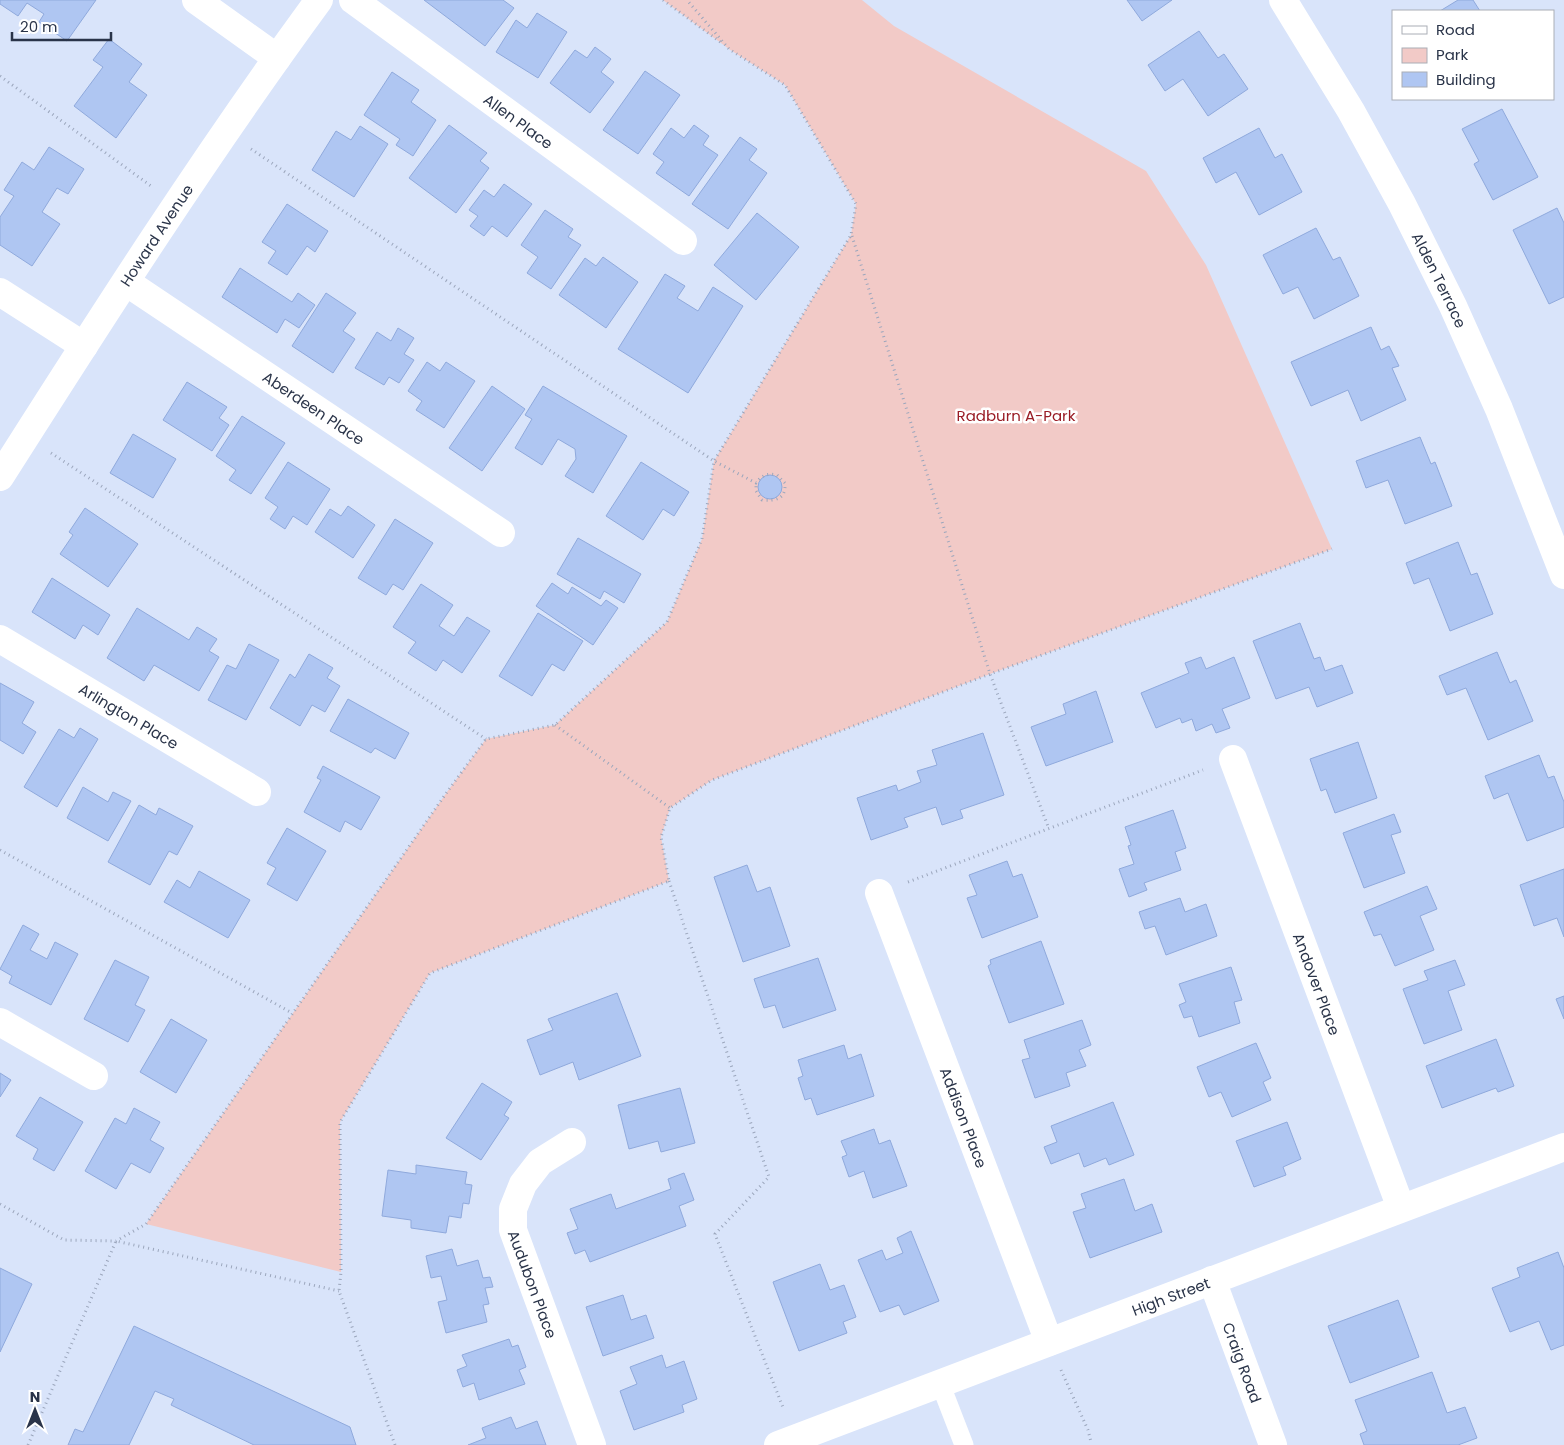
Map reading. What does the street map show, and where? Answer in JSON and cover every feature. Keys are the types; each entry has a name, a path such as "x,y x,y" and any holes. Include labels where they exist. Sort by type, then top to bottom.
{"street":[{"path":"196,0 277,58"},
{"name":"Howard Avenue","path":"0,476 177,204 319,0"},
{"name":"Allen Place","path":"353,0 683,241"},
{"name":"Alden Terrace","path":"1283,0 1351,111 1402,204 1453,306 1499,409 1564,575"},
{"name":"Aberdeen Place","path":"126,282 501,534"},
{"path":"0,292 84,346"},
{"name":"Arlington Place","path":"0,639 257,792"},
{"name":"Andover Place","path":"1233,759 1402,1208"},
{"name":"Addison Place","path":"879,893 1049,1342"},
{"path":"0,1022 94,1076"},
{"name":"Audubon Place","path":"572,1142 540,1162 523,1184 513,1210 513,1230 592,1445"},
{"name":"High Street","path":"795,1441 940,1383 1564,1147"},
{"name":"Craig Road","path":"1212,1280 1273,1445"}],"lane":[{"path":"940,1383 964,1445"}],"path":[{"path":"28,1445 116,1241 146,1224 447,792 486,739 555,725 667,622 702,539 714,461 851,235 856,204 785,85 729,48 663,0"},
{"path":"687,0 729,48"},
{"path":"0,76 177,204"},
{"path":"226,132 714,461 756,483"},
{"path":"851,235 990,674 1049,828"},
{"path":"26,436 486,739"},
{"path":"767,475 778,475 785,483 784,494 775,500 762,500 756,490 756,483 760,478 767,475"},
{"path":"795,1441 715,1234 769,1177 669,881 662,837 670,808 712,780 990,674 1332,549"},
{"path":"555,725 670,808"},
{"path":"879,893 1233,759"},
{"path":"0,850 292,1014"},
{"path":"395,1445 339,1292 341,1272 340,1122 430,973 669,881"},
{"path":"0,1204 64,1240 116,1241 339,1292"},
{"path":"1049,1342 1088,1430 1091,1442"}],"green space":[{"name":"Radburn A-Park","path":"663,0 862,0 894,26 1146,171 1206,265 1332,549 990,674 712,780 670,808 661,837 669,881 430,973 340,1122 341,1272 146,1224 447,792 486,739 555,725 667,622 702,539 714,461 851,235 856,204 785,85 729,49"}],"building":[{"path":"0,0 96,0 67,41 39,22 44,14 27,3 18,16 0,4"},
{"path":"424,0 503,0 514,8 485,46"},
{"path":"1127,0 1172,0 1142,21"},
{"path":"1458,0 1473,0 1479,10 1442,10"},
{"path":"537,13 567,32 538,78 496,52 516,20 527,28"},
{"path":"1199,31 1218,58 1224,54 1248,89 1208,116 1183,79 1165,91 1148,65"},
{"path":"109,39 142,64 129,82 147,95 116,138 74,106 103,67 93,60"},
{"path":"595,47 611,59 601,72 614,82 590,113 550,83 575,50 587,58"},
{"path":"645,71 680,95 638,154 603,130"},
{"path":"392,72 419,90 411,102 436,120 413,156 396,145 400,139 364,115"},
{"path":"1502,109 1538,177 1493,200 1474,164 1479,161 1462,129"},
{"path":"449,125 487,153 480,161 489,168 456,213 409,178"},
{"path":"694,125 709,136 703,145 718,155 689,196 656,173 664,162 653,154 671,128 684,138"},
{"path":"360,126 388,144 354,197 312,170 336,131 351,140"},
{"path":"1259,128 1275,158 1282,154 1302,192 1259,215 1236,172 1216,183 1203,158"},
{"path":"740,137 757,149 749,160 767,173 728,229 692,204"},
{"path":"49,147 84,169 68,194 57,188 42,212 60,224 32,266 0,245 0,217 14,196 4,190 22,162 34,170"},
{"path":"504,184 532,204 507,237 492,226 484,236 470,226 478,216 469,210 484,190 494,197"},
{"path":"287,204 328,231 315,252 307,246 287,275 268,263 276,251 262,242"},
{"path":"1557,208 1564,223 1564,297 1549,304 1513,230"},
{"path":"545,210 573,229 568,237 581,245 551,289 527,273 538,257 521,245"},
{"path":"757,213 799,247 756,300 714,265"},
{"path":"1316,228 1333,260 1340,257 1359,296 1314,319 1298,287 1283,294 1263,255"},
{"path":"603,257 638,282 606,328 559,295 585,258 596,266"},
{"path":"240,268 292,302 298,293 315,305 299,328 285,319 277,333 222,297"},
{"path":"665,274 685,286 677,298 698,311 713,287 743,306 688,393 618,349"},
{"path":"326,293 356,313 343,331 355,339 333,373 292,346"},
{"path":"1371,327 1381,350 1389,346 1399,366 1392,368 1406,400 1361,421 1348,390 1311,406 1291,362"},
{"path":"398,328 414,338 404,354 414,360 399,383 389,377 384,385 355,368 377,332 391,341"},
{"path":"427,362 440,371 446,362 475,381 444,428 416,410 422,401 408,391"},
{"path":"187,382 227,407 219,418 229,425 212,451 163,420"},
{"path":"492,386 525,409 482,471 449,448"},
{"path":"543,386 627,436 593,493 565,476 576,459 575,449 558,439 542,465 515,448 532,419 525,415"},
{"path":"242,416 285,443 251,494 229,480 236,470 216,456"},
{"path":"133,434 176,459 153,498 110,473"},
{"path":"1420,437 1431,464 1435,462 1452,506 1405,524 1388,480 1366,488 1356,461"},
{"path":"288,462 330,489 307,525 293,516 285,529 270,519 278,507 265,498"},
{"path":"641,462 689,492 674,516 663,509 643,540 606,516"},
{"path":"765,475 775,475 782,482 782,492 775,499 765,499 758,492 758,482"},
{"path":"348,506 375,525 353,558 315,532 330,509 341,516"},
{"path":"85,508 138,544 108,587 60,554 73,535 69,532"},
{"path":"395,519 433,543 403,590 393,584 386,595 358,578"},
{"path":"578,538 641,574 624,603 604,591 600,599 557,574"},
{"path":"1458,542 1471,575 1477,573 1493,614 1450,631 1429,578 1414,584 1406,563"},
{"path":"52,578 110,615 98,635 83,625 75,639 32,612"},
{"path":"552,583 568,594 572,587 601,606 606,600 618,608 593,645 536,606"},
{"path":"421,584 453,605 439,626 454,636 467,617 490,631 462,673 443,660 436,671 408,653 416,642 393,627"},
{"path":"137,608 189,640 197,627 217,639 209,651 219,657 199,691 154,665 144,681 107,658"},
{"path":"538,613 583,641 564,671 552,664 532,696 499,676"},
{"path":"1300,623 1314,659 1320,657 1325,671 1342,665 1353,693 1317,707 1309,687 1276,699 1253,641"},
{"path":"249,644 279,660 246,720 208,700 227,665 236,669"},
{"path":"1497,652 1510,683 1516,680 1533,721 1488,740 1466,688 1447,695 1439,676"},
{"path":"309,654 333,668 327,678 340,686 325,712 312,705 300,726 270,708 290,674 295,678"},
{"path":"1201,657 1206,669 1234,657 1250,698 1222,709 1230,728 1216,733 1212,724 1196,731 1192,719 1182,723 1180,718 1156,728 1141,693 1189,673 1185,663"},
{"path":"0,683 34,702 22,723 36,732 23,754 0,740"},
{"path":"1096,691 1113,742 1046,766 1031,727 1066,714 1063,704"},
{"path":"348,699 409,733 395,759 375,748 371,753 330,731"},
{"path":"80,728 98,739 57,807 24,787 59,729 74,738"},
{"path":"983,733 1004,795 960,810 963,818 942,825 936,807 904,818 908,827 871,840 857,798 896,785 898,791 921,782 917,771 937,765 932,750"},
{"path":"1358,742 1377,798 1335,813 1326,789 1321,791 1310,759"},
{"path":"1539,755 1548,778 1554,776 1564,802 1564,827 1527,841 1508,793 1494,799 1485,776"},
{"path":"323,766 380,797 361,830 345,821 340,832 304,812 321,780 317,778"},
{"path":"83,787 108,802 113,792 131,801 108,841 67,818"},
{"path":"139,805 156,815 159,808 193,826 177,855 169,851 150,885 108,862"},
{"path":"1173,810 1186,848 1175,852 1181,870 1144,883 1147,890 1129,897 1119,869 1134,864 1128,846 1131,845 1125,827"},
{"path":"1394,814 1401,832 1391,835 1405,873 1364,888 1343,833"},
{"path":"287,828 326,851 297,901 267,884 276,868 267,863"},
{"path":"1007,861 1013,877 1022,874 1038,917 982,938 967,898 977,895 969,875"},
{"path":"747,865 757,892 770,887 790,946 743,962 714,877"},
{"path":"1564,869 1564,937 1557,918 1534,926 1520,885"},
{"path":"199,871 250,900 228,938 164,902 177,880 190,888"},
{"path":"1427,886 1437,909 1420,916 1434,950 1395,966 1381,934 1374,936 1364,912"},
{"path":"1180,898 1185,912 1206,904 1217,936 1166,955 1155,926 1145,929 1139,912"},
{"path":"23,925 39,934 30,950 47,959 55,942 78,954 51,1005 9,983 12,976 0,969"},
{"path":"1041,941 1064,1004 1009,1023 988,966 991,964 990,960"},
{"path":"818,958 836,1010 783,1028 775,1005 764,1008 754,979"},
{"path":"115,960 149,977 135,1005 145,1010 128,1042 84,1019"},
{"path":"1455,960 1465,985 1448,991 1462,1030 1424,1044 1403,989 1428,980 1424,971"},
{"path":"1231,967 1242,1000 1234,1002 1240,1023 1199,1037 1192,1016 1184,1018 1179,1005 1186,1002 1179,984"},
{"path":"617,993 641,1056 579,1080 573,1062 540,1075 527,1040 553,1030 548,1019"},
{"path":"1564,996 1564,1019 1556,999"},
{"path":"171,1019 207,1040 176,1093 140,1072"},
{"path":"1082,1020 1091,1045 1079,1050 1086,1066 1066,1073 1070,1086 1035,1098 1022,1060 1030,1058 1024,1040"},
{"path":"1496,1039 1514,1086 1498,1092 1496,1088 1442,1108 1426,1066"},
{"path":"1256,1043 1271,1078 1263,1082 1271,1100 1232,1117 1221,1092 1209,1097 1197,1067"},
{"path":"844,1045 848,1059 861,1054 874,1096 817,1115 811,1098 805,1100 798,1078 803,1076 798,1060"},
{"path":"0,1073 11,1080 0,1097"},
{"path":"482,1083 512,1102 504,1115 509,1118 481,1160 446,1138"},
{"path":"680,1088 695,1143 661,1152 658,1141 629,1149 618,1105"},
{"path":"40,1097 83,1122 54,1171 33,1159 38,1149 16,1136"},
{"path":"1113,1102 1134,1155 1109,1165 1106,1158 1084,1167 1079,1153 1051,1164 1044,1147 1057,1142 1051,1126"},
{"path":"134,1108 160,1122 150,1140 164,1148 150,1173 131,1163 116,1189 85,1171 115,1118 126,1124"},
{"path":"1287,1122 1301,1159 1283,1167 1286,1175 1254,1187 1236,1141"},
{"path":"874,1129 879,1144 890,1140 907,1186 873,1198 864,1171 849,1177 842,1157 847,1155 841,1141"},
{"path":"416,1165 467,1172 465,1184 472,1185 469,1204 463,1203 461,1218 449,1216 446,1233 411,1228 411,1220 382,1216 388,1170 416,1174"},
{"path":"684,1173 694,1200 679,1206 686,1226 590,1262 585,1250 575,1254 567,1233 578,1229 570,1209 611,1194 616,1209 671,1189 668,1179"},
{"path":"1124,1179 1135,1211 1152,1204 1162,1232 1090,1258 1073,1212 1086,1208 1081,1194"},
{"path":"911,1231 939,1301 904,1315 899,1305 880,1312 858,1260 882,1250 886,1260 903,1253 897,1238"},
{"path":"452,1249 457,1266 478,1260 483,1278 490,1277 493,1287 485,1288 489,1304 483,1305 487,1322 446,1333 438,1302 447,1300 441,1276 431,1278 426,1256"},
{"path":"1558,1252 1564,1268 1564,1345 1551,1350 1539,1321 1510,1332 1492,1288 1520,1277 1517,1268"},
{"path":"820,1264 830,1290 844,1285 856,1317 843,1322 847,1333 799,1351 773,1282"},
{"path":"0,1268 32,1284 0,1352"},
{"path":"623,1295 631,1320 646,1315 654,1338 603,1356 586,1307"},
{"path":"1398,1300 1419,1357 1350,1383 1328,1326"},
{"path":"134,1326 350,1427 356,1445 254,1445 171,1405 174,1399 155,1391 129,1445 68,1445 75,1429 83,1432"},
{"path":"509,1339 512,1347 518,1345 526,1367 519,1370 525,1384 479,1400 474,1383 463,1387 457,1370 467,1366 462,1355"},
{"path":"662,1355 666,1368 684,1361 697,1399 682,1405 684,1412 634,1430 620,1391 637,1384 630,1367"},
{"path":"1432,1372 1447,1413 1465,1407 1477,1438 1458,1445 1364,1445 1360,1434 1367,1431 1355,1400"},
{"path":"511,1417 516,1429 537,1421 546,1445 468,1445 486,1438 482,1428"}]}
